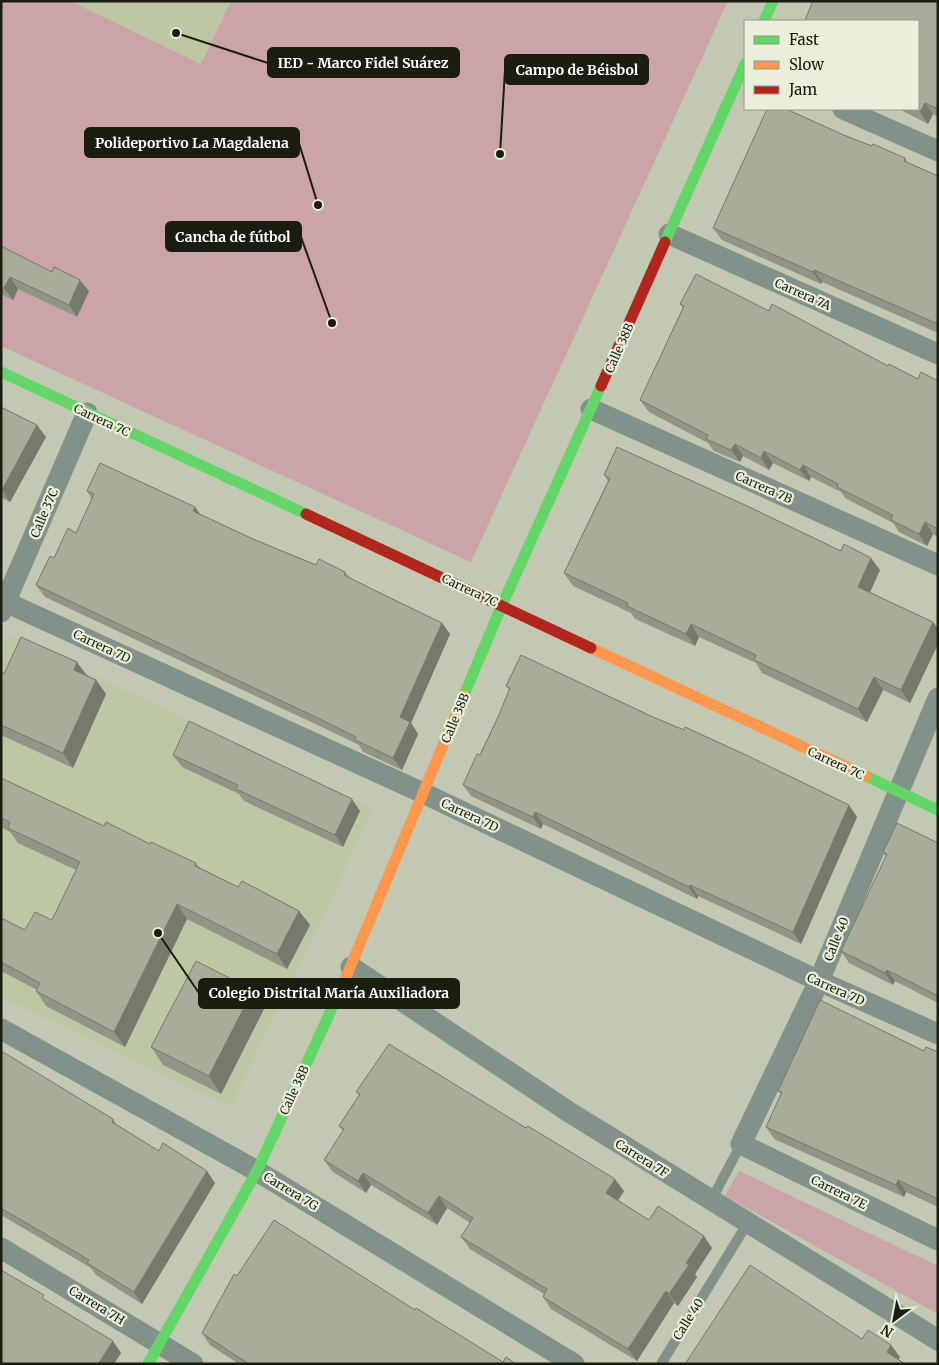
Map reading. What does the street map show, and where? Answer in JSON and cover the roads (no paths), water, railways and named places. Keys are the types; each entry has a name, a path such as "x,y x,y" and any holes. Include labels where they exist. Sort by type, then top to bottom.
{"street":[{"path":"764,20 773,1"},
{"name":"Calle 38B","path":"148,1364 162,1343 257,1171 351,967 502,605 744,66"},
{"path":"845,110 938,151"},
{"name":"Carrera 7A","path":"669,234 938,354"},
{"name":"Carrera 7C","path":"1,372 938,810"},
{"name":"Carrera 7B","path":"591,408 938,564"},
{"name":"Calle 37C","path":"3,605 88,413"},
{"name":"Carrera 7D","path":"3,605 423,793 819,981 938,1034"},
{"name":"Calle 40","path":"741,1144 819,981 938,698"},
{"name":"Carrera 7F","path":"351,967 569,1112 747,1224 938,1340"},
{"name":"Carrera 7G","path":"1,1029 257,1171 574,1364"},
{"name":"Carrera 7E","path":"741,1144 938,1240"},
{"name":"Carrera 7H","path":"1,1248 162,1343 192,1364"}],"lane":[{"name":"Calle 40","path":"711,1201 741,1144"},
{"name":"Calle 40","path":"661,1364 747,1224"}],"place":[{"name":"IED - Marco Fidel Suárez","path":"176,33"},
{"name":"Campo de Béisbol","path":"500,154"},
{"name":"Polideportivo La Magdalena","path":"318,205"},
{"name":"Cancha de fútbol","path":"332,323"},
{"name":"Colegio Distrital María Auxiliadora","path":"158,933"}]}
